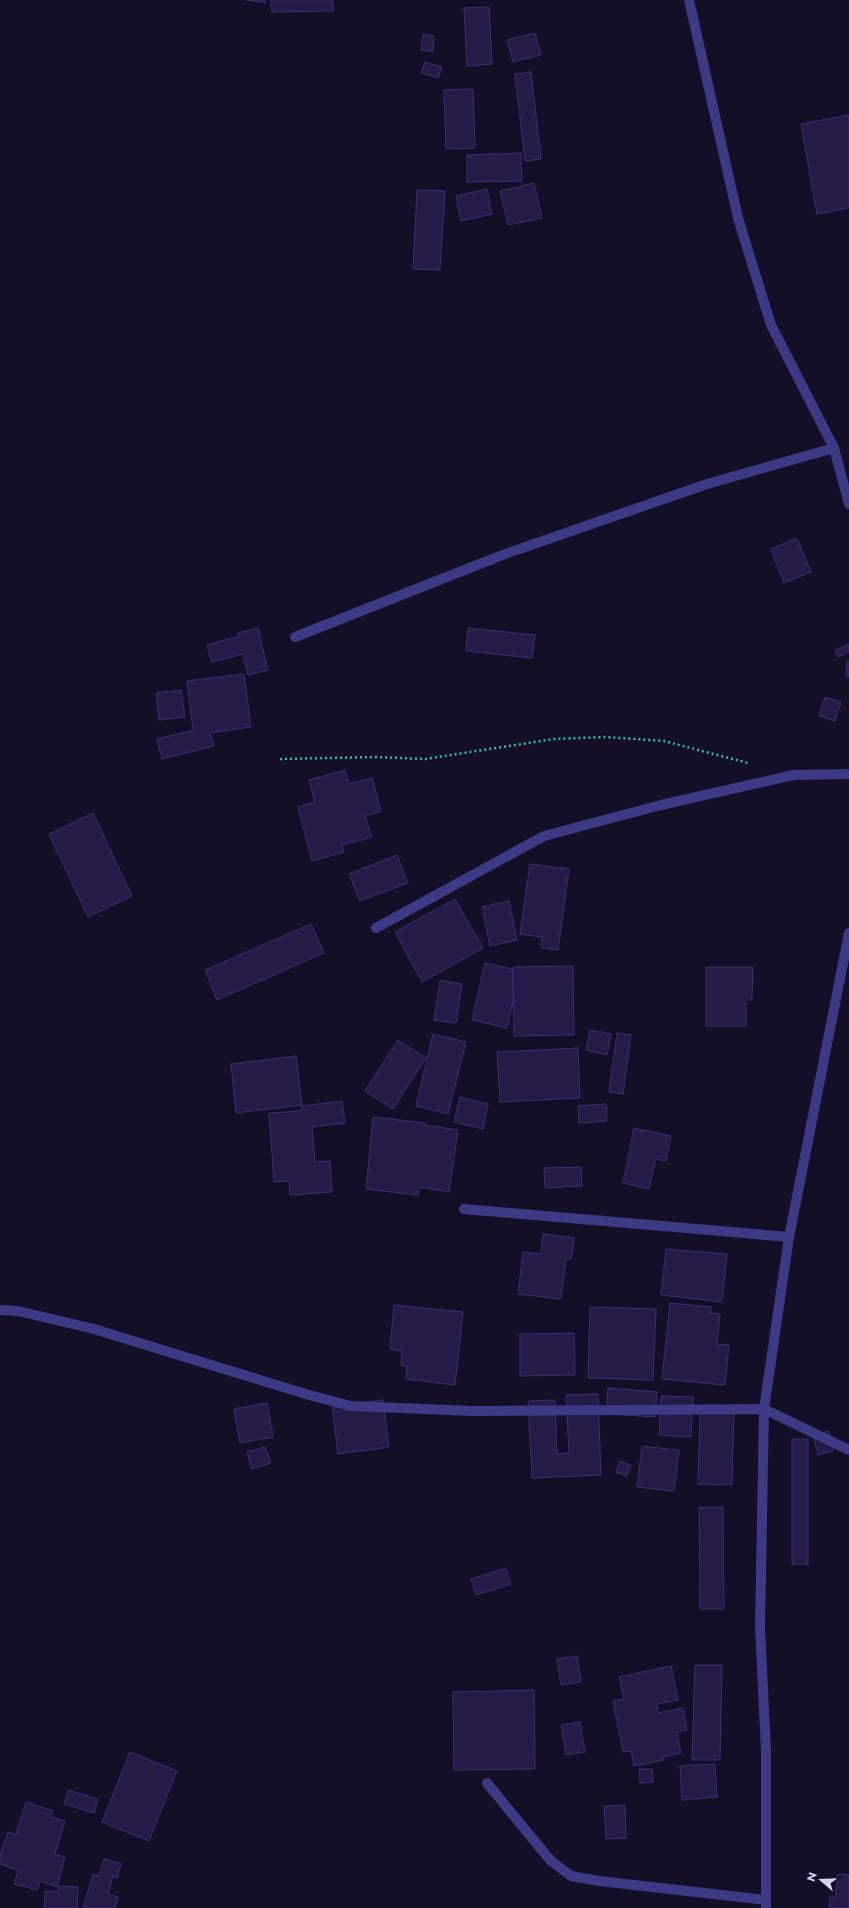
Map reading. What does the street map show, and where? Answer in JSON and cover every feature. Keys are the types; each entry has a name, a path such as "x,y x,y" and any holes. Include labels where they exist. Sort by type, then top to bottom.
{"street":[{"path":"689,0 738,218 771,325 834,448 849,504"},
{"path":"295,637 505,554 706,484 834,448"},
{"path":"376,928 544,836 661,805 793,775 849,774"},
{"path":"487,1783 550,1860 571,1876 766,1904 766,1751 760,1627 764,1409 789,1237 849,933"},
{"path":"464,1209 789,1237"},
{"path":"0,1310 18,1312 94,1329 309,1395 351,1406 473,1411 764,1409 849,1450"}],"path":[{"path":"280,759 376,757 425,759 554,739 606,737 664,741 755,765"}],"building":[{"path":"246,0 266,0 265,3"},
{"path":"271,0 333,0 333,11 272,12"},
{"path":"489,7 492,64 467,66 464,8"},
{"path":"535,33 541,55 513,62 507,40"},
{"path":"423,34 434,36 433,52 421,50"},
{"path":"425,62 442,67 438,78 421,73"},
{"path":"531,72 541,159 525,161 515,74"},
{"path":"473,89 475,148 446,149 444,90"},
{"path":"849,115 849,208 817,214 801,124"},
{"path":"521,153 522,181 467,182 467,155"},
{"path":"534,183 542,218 508,225 500,191"},
{"path":"487,189 492,214 461,221 456,196"},
{"path":"417,190 445,191 440,270 413,269"},
{"path":"797,538 811,572 784,583 771,549"},
{"path":"258,628 268,670 248,675 243,654 212,662 207,645 239,636 238,633"},
{"path":"468,628 535,635 532,658 466,651"},
{"path":"849,644 849,652 838,657 835,650"},
{"path":"847,661 849,661 849,677 846,677"},
{"path":"244,674 251,727 210,733 214,746 162,759 157,739 193,730 187,681"},
{"path":"181,690 185,717 159,720 156,693"},
{"path":"825,697 841,702 835,721 819,716"},
{"path":"345,770 349,784 372,778 381,811 365,816 372,837 342,845 344,852 312,861 298,807 315,802 309,780"},
{"path":"93,813 132,896 88,917 49,834"},
{"path":"397,855 408,883 360,901 349,874"},
{"path":"530,864 569,869 558,950 541,948 542,937 520,934"},
{"path":"455,899 483,948 422,982 395,932"},
{"path":"509,901 517,940 490,946 482,907"},
{"path":"311,924 324,953 217,1000 205,970"},
{"path":"485,963 513,969 513,1001 507,1028 472,1020"},
{"path":"573,966 574,1035 514,1036 513,967"},
{"path":"706,967 753,967 752,1000 746,1000 746,1026 706,1026"},
{"path":"440,980 462,984 456,1023 434,1020"},
{"path":"590,1030 611,1034 607,1055 586,1050"},
{"path":"617,1033 631,1035 623,1094 609,1092"},
{"path":"433,1034 466,1042 448,1114 416,1106"},
{"path":"398,1040 426,1058 393,1109 365,1091"},
{"path":"578,1048 580,1098 500,1102 497,1052"},
{"path":"296,1056 302,1105 236,1113 231,1064"},
{"path":"460,1097 488,1104 483,1129 454,1122"},
{"path":"342,1101 345,1123 312,1127 315,1162 330,1161 332,1192 290,1195 289,1181 274,1182 269,1113 301,1111 301,1106"},
{"path":"606,1104 607,1121 579,1123 578,1106"},
{"path":"373,1117 425,1123 425,1125 458,1130 449,1192 419,1187 418,1195 366,1189"},
{"path":"634,1128 671,1136 666,1161 656,1159 649,1189 623,1183"},
{"path":"581,1167 582,1186 545,1188 544,1168"},
{"path":"543,1234 574,1238 571,1259 566,1259 561,1299 518,1294 523,1252 541,1254"},
{"path":"666,1249 727,1254 722,1302 661,1295"},
{"path":"670,1303 711,1307 711,1313 720,1314 717,1344 729,1345 725,1385 662,1379"},
{"path":"394,1305 463,1312 455,1385 406,1379 407,1366 401,1365 402,1351 390,1349"},
{"path":"590,1307 656,1309 653,1380 588,1378"},
{"path":"574,1333 575,1375 520,1376 520,1334"},
{"path":"608,1388 657,1392 655,1417 606,1414"},
{"path":"598,1394 601,1475 532,1478 528,1401 555,1400 557,1454 569,1453 566,1395"},
{"path":"661,1396 693,1397 691,1437 659,1435"},
{"path":"383,1400 389,1447 338,1454 332,1406"},
{"path":"267,1403 273,1437 240,1443 234,1409"},
{"path":"700,1409 734,1410 732,1485 698,1484"},
{"path":"829,1431 833,1451 818,1455 813,1435"},
{"path":"792,1439 808,1439 808,1564 792,1564"},
{"path":"642,1446 679,1450 674,1491 637,1487"},
{"path":"265,1447 271,1463 252,1469 247,1452"},
{"path":"620,1461 631,1465 627,1476 616,1472"},
{"path":"699,1507 723,1507 724,1609 700,1609"},
{"path":"506,1568 511,1584 476,1595 471,1579"},
{"path":"577,1656 581,1682 561,1685 557,1659"},
{"path":"695,1665 722,1665 720,1760 692,1760"},
{"path":"671,1666 678,1700 657,1704 658,1713 683,1708 687,1730 677,1732 681,1753 663,1757 664,1760 634,1766 631,1751 623,1752 613,1701 624,1699 619,1677"},
{"path":"534,1690 535,1769 454,1770 453,1692"},
{"path":"580,1722 585,1752 566,1755 561,1725"},
{"path":"130,1752 177,1771 149,1841 102,1822"},
{"path":"715,1764 717,1797 682,1800 680,1766"},
{"path":"639,1769 652,1769 653,1782 640,1783"},
{"path":"68,1790 98,1799 94,1813 64,1804"},
{"path":"26,1802 53,1811 51,1817 65,1821 55,1854 65,1857 57,1887 40,1881 37,1890 14,1884 18,1870 0,1864 0,1856 8,1832 16,1834"},
{"path":"625,1805 626,1838 606,1839 604,1806"},
{"path":"104,1859 121,1864 117,1878 113,1876 108,1894 118,1897 115,1908 83,1908 93,1874 99,1876"},
{"path":"838,1874 849,1875 849,1908 829,1908 830,1897 835,1897"},
{"path":"58,1886 78,1887 77,1908 44,1908 45,1891 58,1892"}]}
